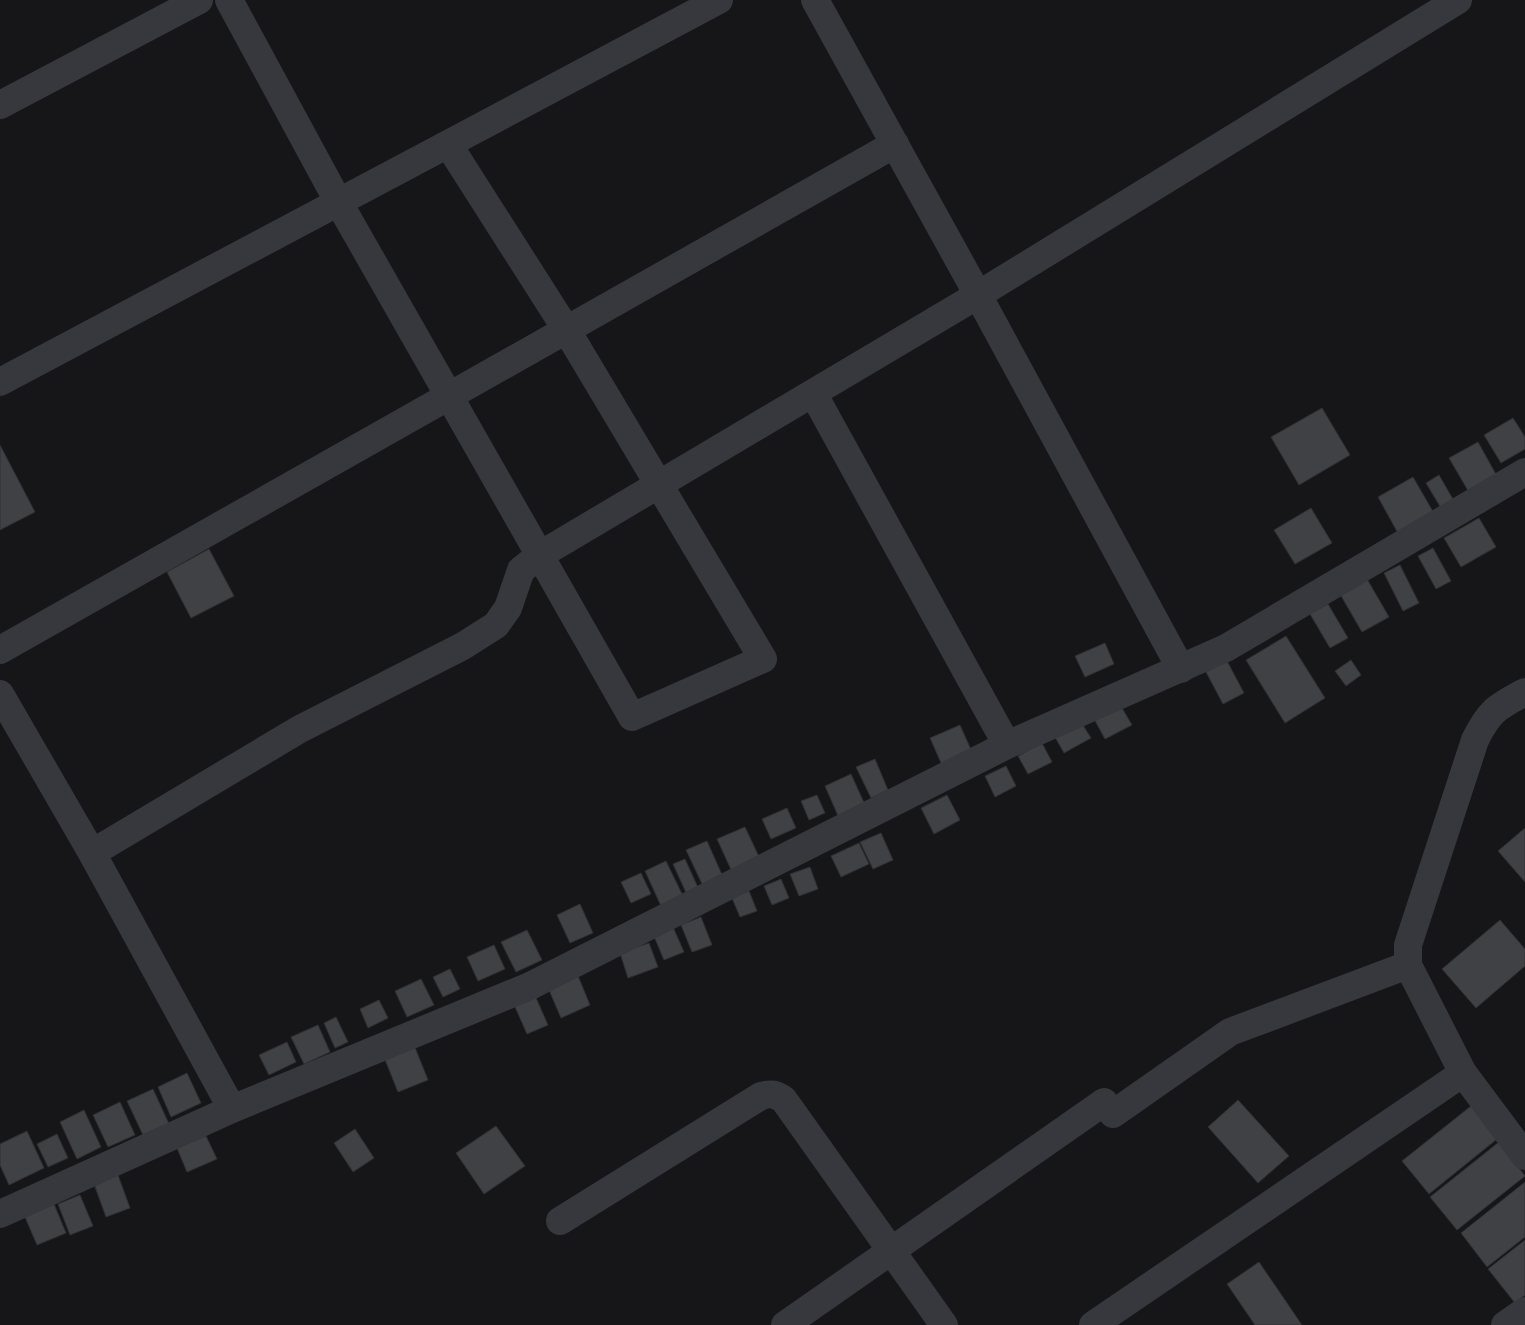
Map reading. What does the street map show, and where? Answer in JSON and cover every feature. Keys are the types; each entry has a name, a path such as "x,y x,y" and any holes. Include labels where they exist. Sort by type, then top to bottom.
{"street":[{"path":"0,105 199,0"},
{"path":"229,0 339,203 632,717 763,660 566,329 448,144"},
{"path":"0,382 719,0"},
{"path":"815,0 1181,669"},
{"path":"92,853 300,729 462,646 496,625 508,608 521,570 540,555 978,295 1458,0"},
{"path":"0,650 895,144"},
{"path":"813,393 1007,745"},
{"path":"0,1214 232,1109 530,986 1007,745 1226,648 1525,472"},
{"path":"1525,692 1500,706 1485,720 1476,740 1408,945 1408,965 1463,1073 1525,1156"},
{"path":"0,694 92,853 232,1109"},
{"path":"785,1325 892,1251 1109,1108 1230,1032 1408,965"},
{"path":"1093,1325 1463,1073"},
{"path":"560,1221 761,1096 777,1095 784,1100 944,1325"},
{"path":"1505,1325 1525,1311"}],"building":[{"path":"1322,408 1350,455 1299,485 1271,437"},
{"path":"1513,418 1525,437 1525,449 1501,463 1484,435"},
{"path":"1478,442 1498,478 1470,494 1449,458"},
{"path":"0,445 35,512 0,530"},
{"path":"1439,475 1454,501 1441,508 1426,483"},
{"path":"1413,477 1435,515 1399,535 1378,497"},
{"path":"1311,508 1332,543 1295,564 1274,530"},
{"path":"1479,518 1496,547 1461,567 1444,538"},
{"path":"1433,548 1451,581 1436,589 1418,556"},
{"path":"209,549 234,596 191,618 167,572"},
{"path":"1400,565 1419,603 1403,611 1384,573"},
{"path":"1367,579 1389,617 1362,632 1340,594"},
{"path":"1328,604 1348,638 1330,648 1310,614"},
{"path":"1286,636 1325,698 1285,723 1246,660"},
{"path":"1105,643 1114,664 1085,677 1075,656"},
{"path":"1351,660 1361,675 1346,686 1335,671"},
{"path":"1227,661 1244,693 1223,704 1206,672"},
{"path":"1119,703 1132,725 1105,739 1093,717"},
{"path":"1081,722 1091,738 1064,753 1055,737"},
{"path":"960,725 972,752 942,765 930,738"},
{"path":"1042,743 1052,762 1028,774 1018,756"},
{"path":"875,759 888,790 871,798 856,767"},
{"path":"1006,766 1016,786 995,797 985,776"},
{"path":"851,774 866,807 839,818 825,786"},
{"path":"817,795 825,813 809,820 801,801"},
{"path":"947,795 960,820 934,834 921,808"},
{"path":"787,808 796,828 771,839 762,819"},
{"path":"745,827 761,861 733,874 717,839"},
{"path":"1525,828 1525,882 1498,851"},
{"path":"881,833 893,860 873,869 860,842"},
{"path":"707,841 723,877 703,886 686,850"},
{"path":"859,843 869,864 841,877 831,856"},
{"path":"685,859 700,892 688,897 673,864"},
{"path":"666,861 683,896 661,906 645,871"},
{"path":"810,867 818,889 799,896 790,874"},
{"path":"641,873 651,894 631,903 621,882"},
{"path":"781,879 789,898 772,905 764,886"},
{"path":"749,891 757,911 740,917 732,898"},
{"path":"580,904 593,933 570,943 557,915"},
{"path":"701,917 712,945 692,952 681,925"},
{"path":"1500,920 1525,949 1525,966 1476,1008 1442,969"},
{"path":"673,927 684,952 664,960 653,934"},
{"path":"527,930 542,960 516,972 501,942"},
{"path":"649,943 658,967 628,978 620,953"},
{"path":"494,945 505,969 478,981 467,957"},
{"path":"450,969 460,989 443,997 433,977"},
{"path":"576,971 590,1005 561,1018 546,983"},
{"path":"421,979 434,1005 407,1017 395,991"},
{"path":"533,991 548,1025 527,1034 512,1000"},
{"path":"379,1000 388,1018 368,1028 360,1009"},
{"path":"336,1017 348,1042 335,1048 324,1023"},
{"path":"318,1025 330,1052 304,1064 291,1037"},
{"path":"412,1040 428,1080 398,1092 382,1052"},
{"path":"287,1042 296,1062 269,1075 259,1055"},
{"path":"187,1073 201,1103 171,1117 158,1087"},
{"path":"153,1089 169,1124 143,1135 127,1101"},
{"path":"1238,1100 1289,1156 1258,1183 1208,1127"},
{"path":"120,1102 135,1135 108,1147 93,1115"},
{"path":"1471,1106 1497,1139 1429,1194 1402,1161"},
{"path":"84,1110 101,1147 77,1159 60,1122"},
{"path":"496,1126 525,1166 484,1194 456,1153"},
{"path":"355,1129 374,1158 353,1172 334,1143"},
{"path":"27,1131 44,1168 9,1185 0,1165 0,1144"},
{"path":"57,1134 68,1158 48,1167 37,1144"},
{"path":"206,1136 217,1159 187,1172 177,1148"},
{"path":"1499,1142 1525,1176 1457,1230 1430,1197"},
{"path":"118,1175 130,1208 106,1217 94,1184"},
{"path":"1525,1182 1525,1237 1487,1267 1461,1233"},
{"path":"80,1195 93,1226 70,1235 58,1204"},
{"path":"54,1204 66,1233 37,1245 25,1217"},
{"path":"1525,1240 1525,1295 1515,1303 1488,1269"},
{"path":"1259,1262 1302,1325 1255,1325 1227,1284"}]}
